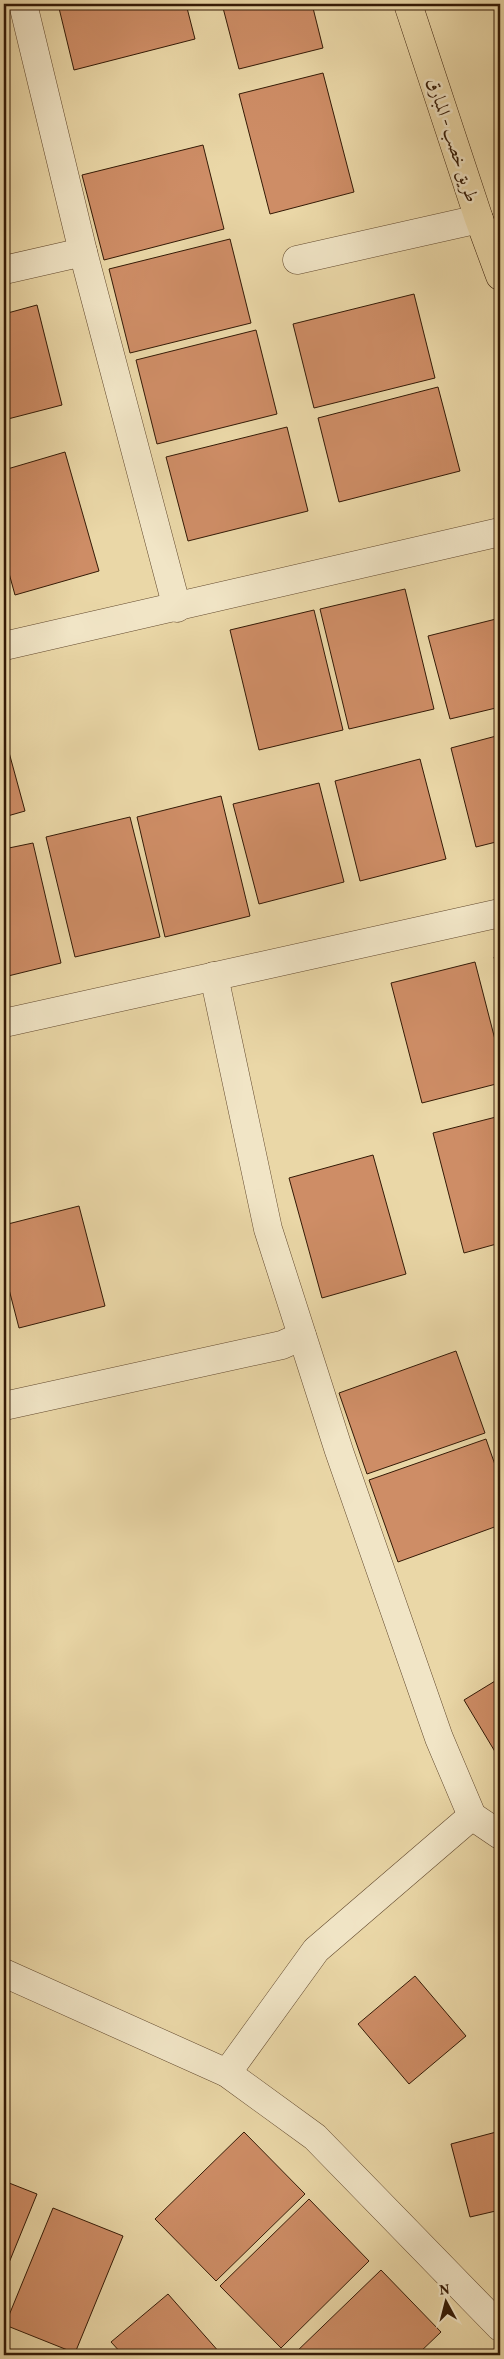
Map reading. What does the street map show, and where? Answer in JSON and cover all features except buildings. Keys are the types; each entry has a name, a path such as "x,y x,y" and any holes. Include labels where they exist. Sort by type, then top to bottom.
{"main road":[{"name":"طريق خصب - المبارق","path":"408,4 479,219 500,276"}],"street":[{"path":"23,4 83,252 177,608"},
{"path":"297,260 479,219"},
{"path":"4,270 83,252"},
{"path":"4,646 177,608 500,532"},
{"path":"4,1023 500,913"},
{"path":"214,976 268,1229 338,1451 439,1738 472,1816 500,1835"},
{"path":"4,1406 282,1345 302,1336"},
{"path":"227,2074 316,1950 472,1816"},
{"path":"5,1978 227,2074 315,2136 500,2327"}]}
